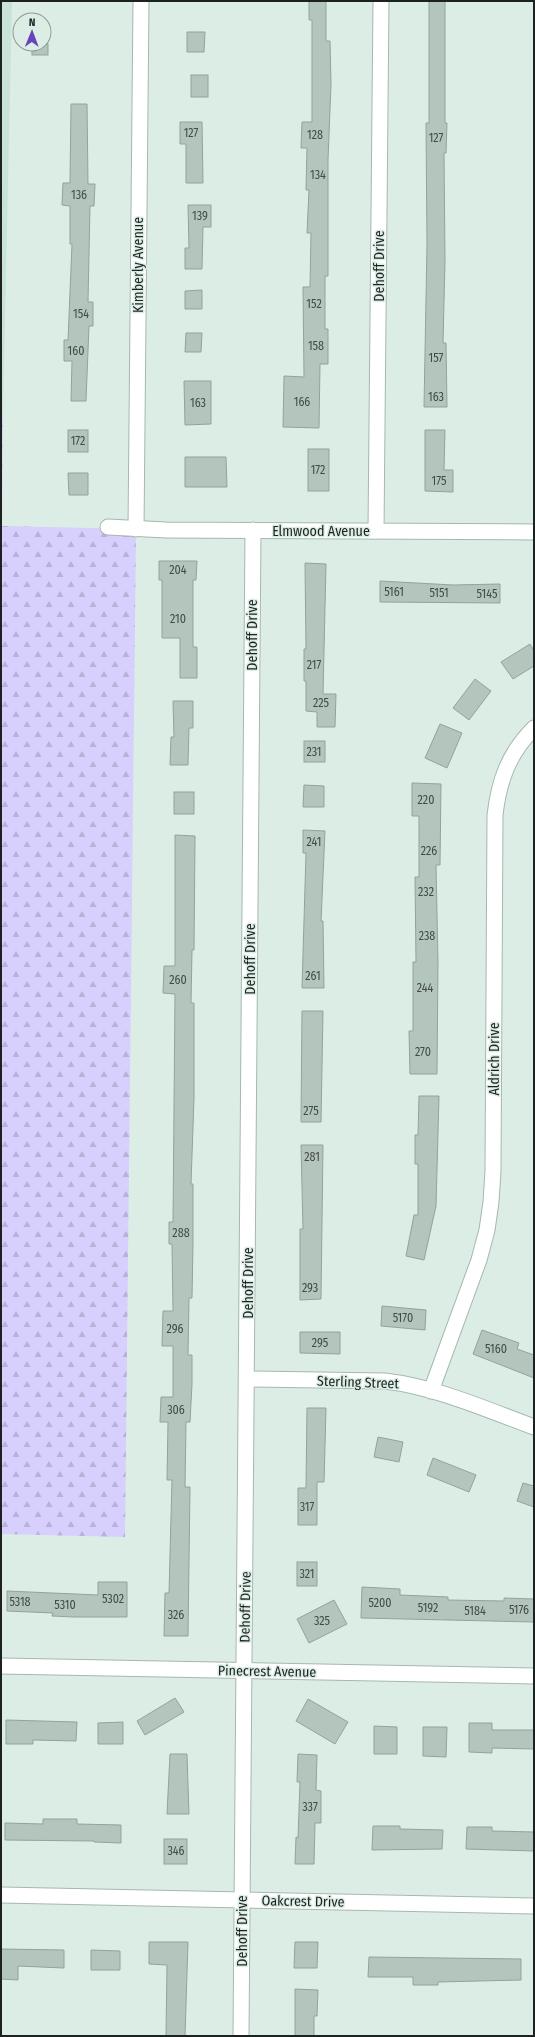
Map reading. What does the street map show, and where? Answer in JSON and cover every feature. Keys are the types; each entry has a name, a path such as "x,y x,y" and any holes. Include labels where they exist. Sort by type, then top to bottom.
{"street":[{"name":"Kimberly Avenue","path":"136,529 141,1"},
{"name":"Dehoff Drive","path":"376,531 381,1"},
{"name":"Elmwood Avenue","path":"108,528 534,532"},
{"name":"Dehoff Drive","path":"241,2036 253,530"},
{"name":"Aldrich Drive","path":"431,1391 479,1260 487,1230 493,1171 496,803 499,786 509,761 525,736 534,728"},
{"name":"Sterling Street","path":"247,1379 385,1381 406,1383 534,1427"},
{"name":"Pinecrest Avenue","path":"1,1666 534,1676"},
{"name":"Oakcrest Drive","path":"1,1896 534,1906"}],"shaded area":[{"path":"1,1 12,1 3,413 1,413"}],"green space":[{"path":"1,413 3,413 2,526 136,529 125,1537 1,1534"}],"building":[{"path":"309,1 326,1 326,41 330,41 331,84 328,160 328,276 325,276 325,329 328,329 328,364 320,364 319,428 283,427 284,376 304,377 303,287 310,287 311,233 307,233 309,190 306,190 307,148 301,148 302,122 312,122 312,20 309,20"},
{"path":"429,1 445,1 445,123 447,123 446,153 444,153 445,261 443,343 446,343 447,407 424,407 427,245 426,123 429,123"},
{"path":"187,32 205,32 204,52 187,52"},
{"path":"32,52 48,52 48,55 32,55"},
{"path":"191,75 208,75 208,97 191,97"},
{"path":"71,104 87,104 88,184 95,184 94,206 90,206 88,302 93,302 93,326 89,326 86,401 71,401 72,361 64,361 64,340 68,340 72,244 70,244 70,206 62,205 63,183 70,183"},
{"path":"180,122 202,122 203,183 186,183 186,144 180,144"},
{"path":"188,205 211,205 211,227 203,227 202,269 185,269 185,248 189,248"},
{"path":"202,290 202,309 185,309 185,291"},
{"path":"186,333 202,333 201,352 185,352"},
{"path":"184,381 211,381 211,424 185,425"},
{"path":"68,430 88,430 88,452 68,452"},
{"path":"425,430 445,430 444,470 453,470 453,492 425,491"},
{"path":"308,449 329,449 329,491 308,491"},
{"path":"185,457 226,457 227,487 185,487"},
{"path":"68,473 88,473 88,495 69,495"},
{"path":"159,561 197,561 196,580 193,580 193,647 197,647 197,678 180,678 180,638 162,638 162,580 159,580"},
{"path":"305,563 326,564 323,694 336,694 335,727 317,727 317,712 306,711 306,681 304,681 304,649 306,649"},
{"path":"380,581 453,585 500,584 500,603 380,602"},
{"path":"530,644 534,651 534,666 513,679 501,662"},
{"path":"475,679 491,691 469,720 453,708"},
{"path":"173,701 193,701 193,728 189,728 188,765 170,765 171,737 174,737"},
{"path":"440,724 462,733 447,768 425,758"},
{"path":"304,741 325,741 325,762 304,762"},
{"path":"412,783 441,784 440,865 436,865 438,962 437,1074 410,1074 409,1031 413,1031 413,962 416,962 415,877 419,877 419,816 412,816"},
{"path":"304,785 324,786 324,807 303,807"},
{"path":"174,792 194,792 194,814 174,814"},
{"path":"303,830 325,831 321,921 323,921 324,988 302,988 306,853 303,853"},
{"path":"175,835 195,836 194,950 192,950 191,1003 194,1003 194,1098 191,1184 193,1184 193,1244 192,1298 189,1298 188,1355 192,1355 192,1384 190,1422 186,1422 185,1487 190,1487 188,1636 164,1636 165,1593 169,1593 172,1480 167,1480 168,1422 160,1422 161,1397 173,1397 173,1346 162,1346 163,1311 173,1311 172,1244 169,1244 169,1222 173,1222 175,994 163,993 164,966 175,966"},
{"path":"302,1011 323,1011 321,1122 301,1122"},
{"path":"419,1096 439,1096 436,1206 424,1260 406,1256 414,1215 418,1215 418,1164 415,1164 415,1135 418,1135"},
{"path":"301,1145 323,1145 321,1299 300,1300 300,1229 303,1229"},
{"path":"382,1306 426,1310 425,1330 381,1326"},
{"path":"482,1330 519,1343 517,1349 534,1355 534,1378 473,1354"},
{"path":"300,1332 340,1332 340,1354 300,1353"},
{"path":"307,1408 326,1408 324,1482 317,1482 317,1525 298,1525 298,1488 306,1488"},
{"path":"378,1437 403,1442 399,1462 374,1457"},
{"path":"433,1458 476,1475 469,1492 427,1475"},
{"path":"523,1483 534,1486 534,1507 517,1501"},
{"path":"297,1562 317,1562 317,1586 297,1586"},
{"path":"98,1582 127,1582 127,1617 52,1616 53,1613 7,1611 7,1591 98,1595"},
{"path":"362,1587 400,1589 400,1595 448,1597 448,1600 504,1601 504,1598 534,1599 534,1622 361,1618"},
{"path":"334,1600 347,1624 309,1643 297,1619"},
{"path":"175,1698 184,1712 145,1735 137,1721"},
{"path":"308,1699 348,1722 335,1744 296,1721"},
{"path":"6,1720 77,1722 76,1741 33,1740 33,1744 6,1744"},
{"path":"123,1722 123,1744 98,1744 98,1723"},
{"path":"469,1723 492,1723 492,1730 534,1730 534,1749 492,1748 492,1753 469,1752"},
{"path":"374,1726 397,1727 397,1754 374,1754"},
{"path":"423,1727 447,1727 446,1757 423,1756"},
{"path":"170,1754 187,1754 189,1814 167,1814"},
{"path":"298,1754 317,1755 316,1790 321,1791 321,1823 315,1823 314,1864 295,1864 296,1837 298,1838 300,1782 297,1782"},
{"path":"43,1819 77,1819 77,1824 121,1825 121,1843 94,1841 5,1840 5,1823 43,1824"},
{"path":"373,1826 400,1826 400,1829 443,1830 442,1849 372,1850"},
{"path":"467,1827 492,1827 492,1831 534,1832 534,1851 466,1849"},
{"path":"164,1839 187,1839 187,1864 164,1864"},
{"path":"149,1942 188,1942 185,2036 166,2036 167,1965 149,1964"},
{"path":"295,1942 318,1942 317,1968 294,1968"},
{"path":"1,1949 64,1950 64,1968 18,1966 18,1980 1,1979"},
{"path":"91,1950 120,1951 120,1970 91,1970"},
{"path":"369,1957 521,1959 521,1980 438,1982 438,1985 413,1985 413,1977 368,1977"},
{"path":"295,1989 318,1990 317,2016 314,2016 314,2036 295,2036"}]}
